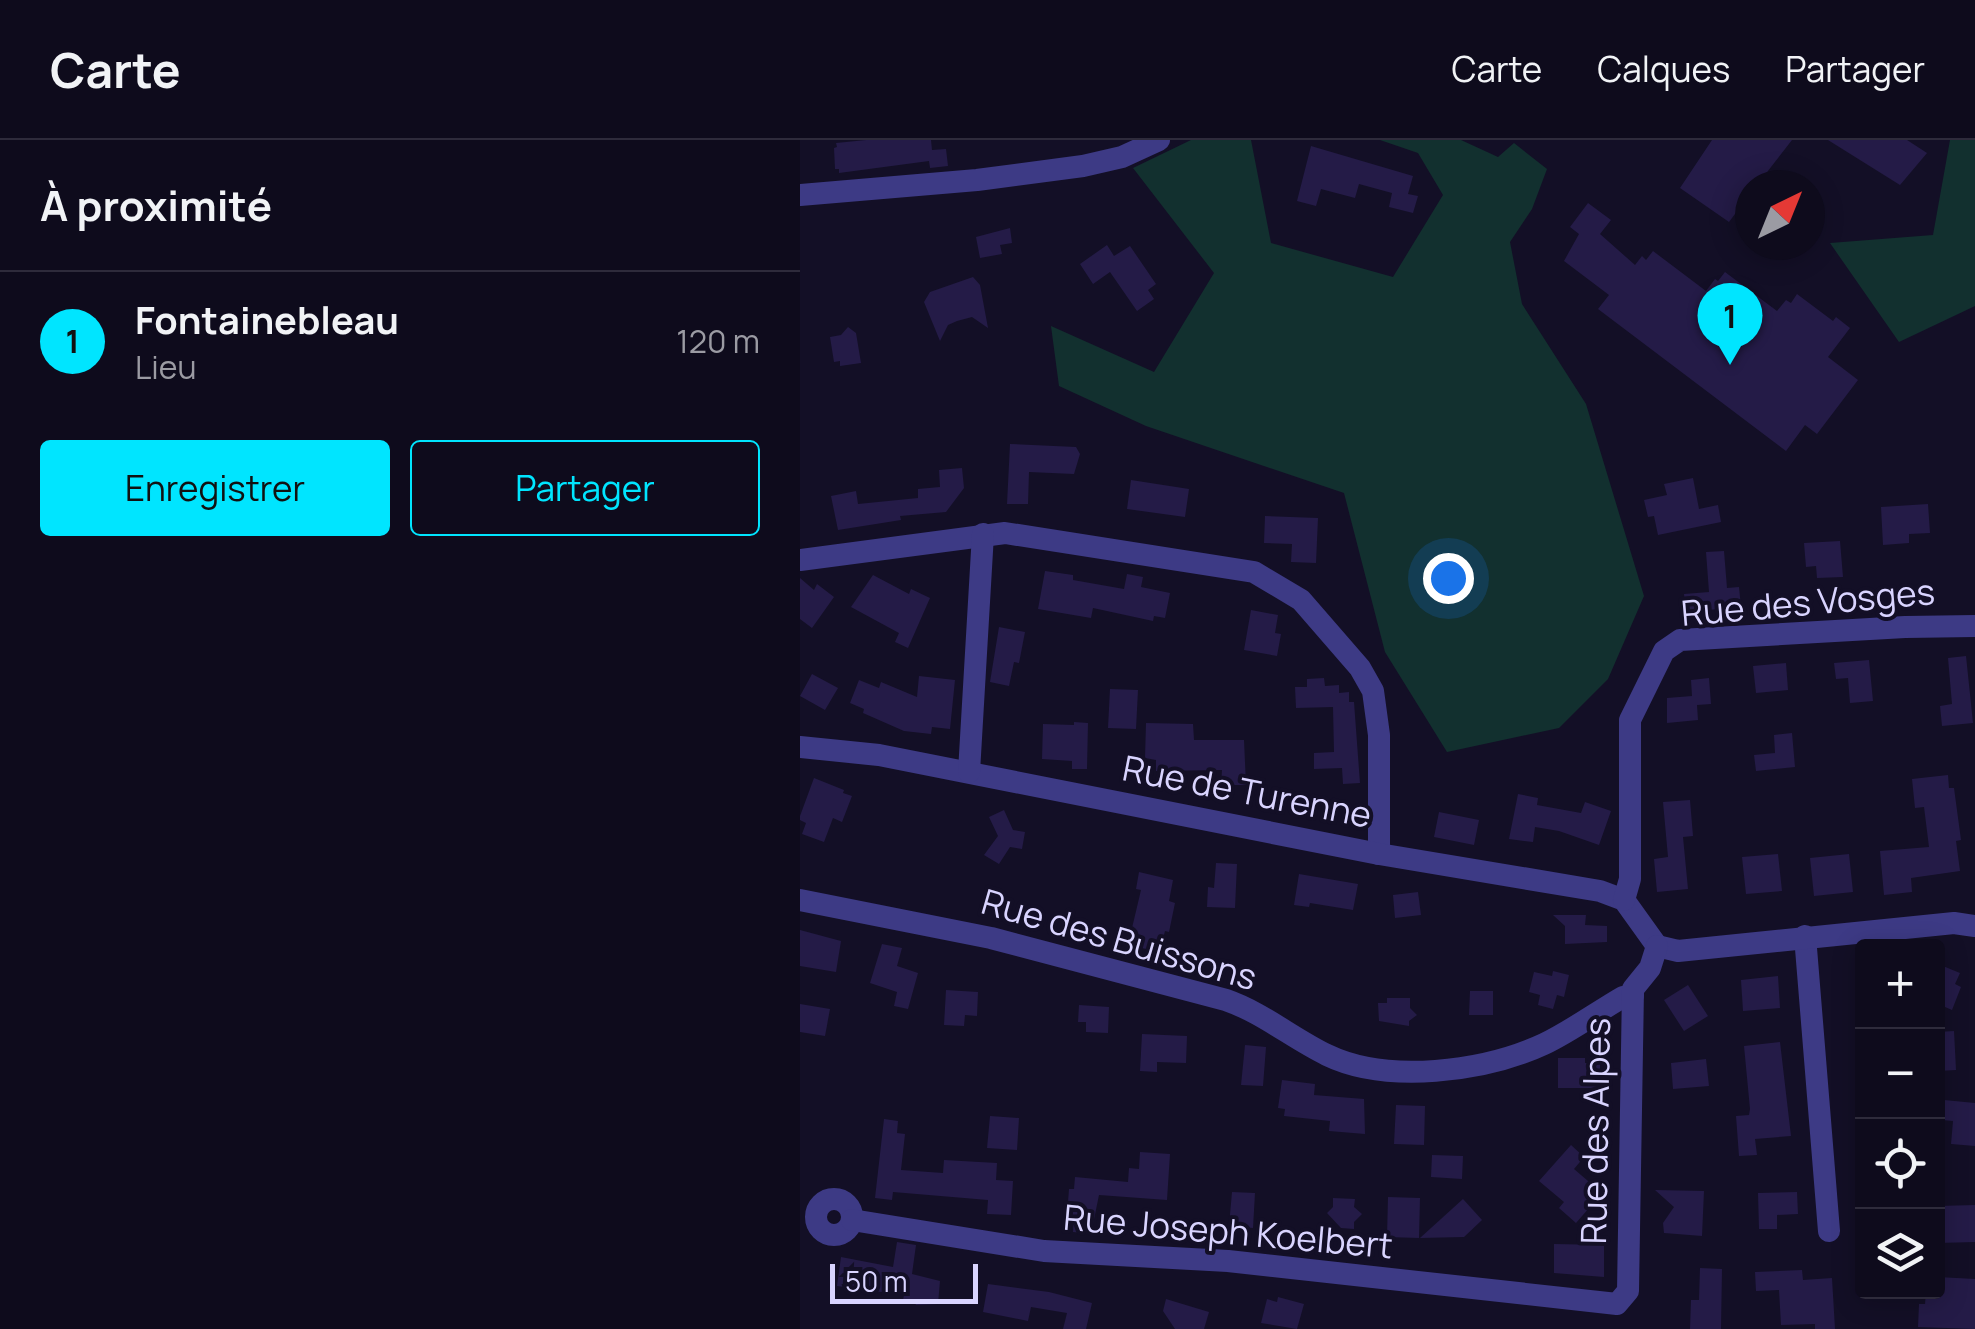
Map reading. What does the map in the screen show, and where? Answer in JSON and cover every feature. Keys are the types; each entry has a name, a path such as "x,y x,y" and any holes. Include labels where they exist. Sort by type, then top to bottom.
{"street":[{"path":"800,196 1082,166 1122,157 1151,141"},
{"path":"800,560 1005,532 1254,572 1301,600 1360,668 1373,691 1378,734 1380,854"},
{"path":"969,772 983,534"},
{"name":"Rue des Vosges","path":"1624,900 1630,879 1630,720 1664,651 1680,640 1975,626"},
{"name":"Rue de Turenne","path":"800,747 880,755 1380,854 1600,891 1624,900"},
{"name":"Rue des Buissons","path":"800,900 992,938 1226,1000 1252,1010 1326,1054 1386,1073 1418,1073 1516,1054 1544,1044 1632,995"},
{"path":"1624,900 1656,946 1678,951 1954,922 1975,926"},
{"path":"1805,936 1830,1230"},
{"name":"Rue des Alpes","path":"1600,1304 1616,1304 1628,1291 1632,995 1635,984 1650,968 1656,946"},
{"name":"Rue Joseph Koelbert","path":"852,1220 1044,1251 1228,1262 1600,1304"}],"green space":[{"path":"1191,140 1251,140 1271,243 1393,277 1443,195 1418,153 1380,140 1461,140 1498,157 1514,143 1547,169 1532,209 1510,242 1522,304 1586,404 1644,596 1608,679 1559,728 1447,752 1385,652 1344,493 1146,426 1059,386 1051,326 1154,372 1214,273 1133,168"},
{"path":"1950,140 1975,140 1975,306 1899,342 1830,243 1933,235"}],"building":[{"path":"931,140 932,150 946,149 948,166 930,168 929,161 839,173 835,169 836,143"},
{"path":"1712,140 1792,140 1769,170 1735,170 1735,214 1729,222 1680,188"},
{"path":"1828,140 1907,140 1927,153 1900,185"},
{"path":"1311,146 1413,176 1408,194 1418,196 1413,213 1389,207 1392,193 1359,184 1355,198 1321,189 1316,206 1297,201"},
{"path":"1588,203 1611,220 1600,234 1635,265 1653,251 1706,291 1725,272 1777,311 1797,294 1833,321 1836,317 1850,328 1828,357 1858,380 1817,434 1805,425 1786,451 1598,309 1609,295 1564,261 1579,234 1570,227"},
{"path":"1010,228 1012,243 1000,245 1002,254 980,258 976,237"},
{"path":"1107,245 1114,256 1130,246 1156,284 1148,290 1154,299 1137,311 1110,272 1093,284 1080,264"},
{"path":"973,277 980,285 988,328 972,317 957,321 948,325 940,341 924,302 930,292"},
{"path":"848,327 856,333 861,363 840,366 840,361 834,362 830,337 841,335"},
{"path":"1010,444 1076,447 1080,454 1074,474 1029,472 1028,504 1007,504"},
{"path":"962,468 964,488 946,512 900,516 901,520 838,530 831,496 856,491 858,504 918,498 918,489 940,487 939,470"},
{"path":"1693,478 1699,509 1718,505 1721,522 1658,535 1654,516 1648,517 1644,500 1667,495 1664,484"},
{"path":"1131,480 1189,489 1185,517 1127,509"},
{"path":"1928,504 1930,533 1909,534 1909,543 1883,545 1881,507"},
{"path":"1265,516 1318,518 1316,563 1291,562 1292,544 1264,543"},
{"path":"1840,541 1843,577 1817,578 1816,566 1806,567 1804,543"},
{"path":"1724,551 1727,588 1739,587 1741,607 1686,612 1684,594 1709,592 1706,552"},
{"path":"1045,571 1124,589 1127,574 1143,577 1141,587 1170,593 1165,618 1154,616 1153,621 1093,608 1091,618 1038,609"},
{"path":"873,575 909,594 911,589 930,598 908,648 895,642 899,633 851,607"},
{"path":"800,578 814,590 817,584 834,597 812,628 800,619"},
{"path":"1251,610 1278,615 1275,633 1281,634 1277,656 1244,650"},
{"path":"999,627 1025,632 1019,663 1014,662 1009,686 990,682"},
{"path":"1966,656 1973,723 1942,726 1940,706 1952,704 1948,658"},
{"path":"1869,660 1873,701 1850,703 1848,678 1836,679 1834,663"},
{"path":"1786,663 1788,690 1756,693 1753,666"},
{"path":"812,674 838,688 825,710 800,696"},
{"path":"919,676 955,680 950,729 932,727 931,734 904,731 850,703 859,680 879,688 881,682 917,697"},
{"path":"1324,678 1325,686 1339,685 1339,693 1349,692 1349,702 1354,702 1360,783 1343,784 1342,768 1314,769 1314,753 1334,752 1333,707 1296,708 1295,687 1307,687 1307,679"},
{"path":"1709,678 1711,704 1697,705 1698,720 1667,723 1667,698 1692,696 1691,680"},
{"path":"1110,689 1138,690 1136,729 1108,728"},
{"path":"1088,723 1087,769 1072,769 1072,761 1042,759 1043,724"},
{"path":"1146,723 1193,724 1194,740 1244,740 1246,785 1221,785 1222,770 1156,771 1156,760 1145,758"},
{"path":"1792,733 1795,767 1756,771 1754,755 1775,753 1774,735"},
{"path":"1948,775 1949,788 1954,788 1961,840 1956,841 1960,871 1911,878 1912,892 1884,895 1880,851 1929,847 1924,807 1915,808 1912,779"},
{"path":"814,778 852,796 842,822 833,818 824,842 802,834 806,823 800,816"},
{"path":"1518,794 1538,798 1537,805 1581,813 1585,802 1611,811 1599,845 1535,827 1533,842 1509,839"},
{"path":"1690,800 1693,836 1683,837 1688,889 1657,892 1654,859 1668,857 1663,802"},
{"path":"1004,810 1013,830 1025,832 1022,849 1010,847 999,864 984,855 998,836 989,817"},
{"path":"1439,812 1479,820 1474,845 1434,837"},
{"path":"1778,854 1782,891 1746,894 1742,857"},
{"path":"1849,854 1853,892 1814,896 1810,858"},
{"path":"1216,863 1237,864 1235,908 1207,907 1208,887 1214,888"},
{"path":"1139,872 1173,880 1169,901 1175,903 1160,952 1128,945 1141,890 1136,889"},
{"path":"1299,874 1358,884 1353,910 1310,903 1309,907 1294,905"},
{"path":"1418,892 1421,915 1395,918 1393,895"},
{"path":"1553,915 1586,915 1585,925 1607,926 1607,942 1565,944 1565,926"},
{"path":"800,930 841,941 836,972 800,966"},
{"path":"882,944 902,948 897,966 918,973 908,1009 894,1006 897,992 870,983"},
{"path":"1945,967 1960,973 1955,984 1961,987 1952,1010 1945,1007"},
{"path":"1553,971 1569,975 1564,997 1557,995 1553,1009 1538,1005 1540,995 1529,992 1534,972 1552,976"},
{"path":"1778,976 1780,1008 1743,1011 1741,980"},
{"path":"1688,985 1708,1016 1684,1031 1664,1000"},
{"path":"946,990 978,992 977,1016 965,1015 964,1026 944,1025"},
{"path":"1470,991 1493,991 1493,1015 1469,1015"},
{"path":"1387,998 1410,998 1410,1008 1417,1015 1409,1026 1379,1021 1378,1003 1387,1003"},
{"path":"800,1004 830,1009 825,1036 800,1032"},
{"path":"1079,1005 1109,1007 1108,1033 1086,1032 1086,1022 1078,1022"},
{"path":"1954,1031 1956,1070 1945,1071 1945,1032"},
{"path":"1142,1034 1187,1036 1186,1063 1157,1062 1157,1072 1140,1071"},
{"path":"1780,1042 1791,1136 1755,1139 1757,1155 1739,1156 1736,1116 1749,1115 1750,1109 1744,1046"},
{"path":"1245,1045 1266,1047 1263,1086 1241,1085"},
{"path":"1558,1058 1585,1058 1585,1063 1600,1063 1600,1088 1558,1088"},
{"path":"1706,1059 1709,1086 1673,1089 1671,1063"},
{"path":"1282,1080 1315,1084 1314,1095 1364,1099 1365,1134 1329,1131 1330,1121 1284,1116 1285,1109 1278,1108"},
{"path":"1945,1100 1975,1103 1975,1146 1951,1144 1953,1121 1945,1120"},
{"path":"1396,1105 1425,1106 1424,1145 1394,1144"},
{"path":"990,1116 1019,1118 1017,1150 987,1148"},
{"path":"884,1119 898,1121 897,1133 905,1134 901,1170 943,1173 944,1160 997,1163 996,1180 1013,1181 1011,1215 987,1214 988,1200 893,1192 892,1200 875,1198"},
{"path":"1571,1145 1584,1157 1574,1169 1602,1193 1576,1223 1559,1208 1564,1202 1539,1181"},
{"path":"1140,1152 1170,1154 1167,1200 1099,1195 1091,1234 1073,1232 1074,1216 1067,1215 1069,1189 1074,1189 1075,1177 1128,1182 1129,1168 1139,1169"},
{"path":"1432,1155 1463,1156 1462,1179 1431,1177"},
{"path":"1655,1190 1704,1191 1702,1236 1664,1233 1663,1223 1674,1207"},
{"path":"1232,1192 1255,1193 1253,1228 1229,1226"},
{"path":"1797,1192 1798,1214 1777,1215 1777,1229 1759,1229 1758,1193"},
{"path":"1388,1197 1420,1198 1419,1238 1387,1237"},
{"path":"1333,1198 1355,1199 1354,1207 1362,1214 1354,1222 1354,1229 1341,1228 1327,1213 1333,1207"},
{"path":"1463,1199 1482,1220 1464,1237 1420,1238"},
{"path":"1975,1205 1975,1242 1945,1243 1945,1206"},
{"path":"897,1242 916,1245 912,1274 940,1281 938,1304 916,1305 914,1301 903,1300 904,1295 837,1286 841,1257 893,1267"},
{"path":"1554,1244 1604,1245 1604,1277 1554,1273"},
{"path":"1700,1268 1722,1269 1721,1329 1690,1329 1691,1300 1699,1300"},
{"path":"1802,1270 1803,1280 1832,1278 1835,1329 1815,1329 1815,1324 1781,1325 1779,1290 1756,1291 1755,1272"},
{"path":"1945,1277 1975,1279 1975,1329 1918,1327 1919,1304 1925,1304 1925,1299 1945,1299"},
{"path":"988,1284 1049,1292 1092,1303 1086,1329 1063,1329 1067,1313 1031,1307 1028,1321 983,1312"},
{"path":"1278,1297 1304,1304 1297,1329 1261,1323 1267,1299 1277,1302"},
{"path":"1166,1299 1209,1312 1204,1329 1175,1329 1163,1311"}],"place":[{"name":"Fontainebleau","path":"1730,365"}]}
